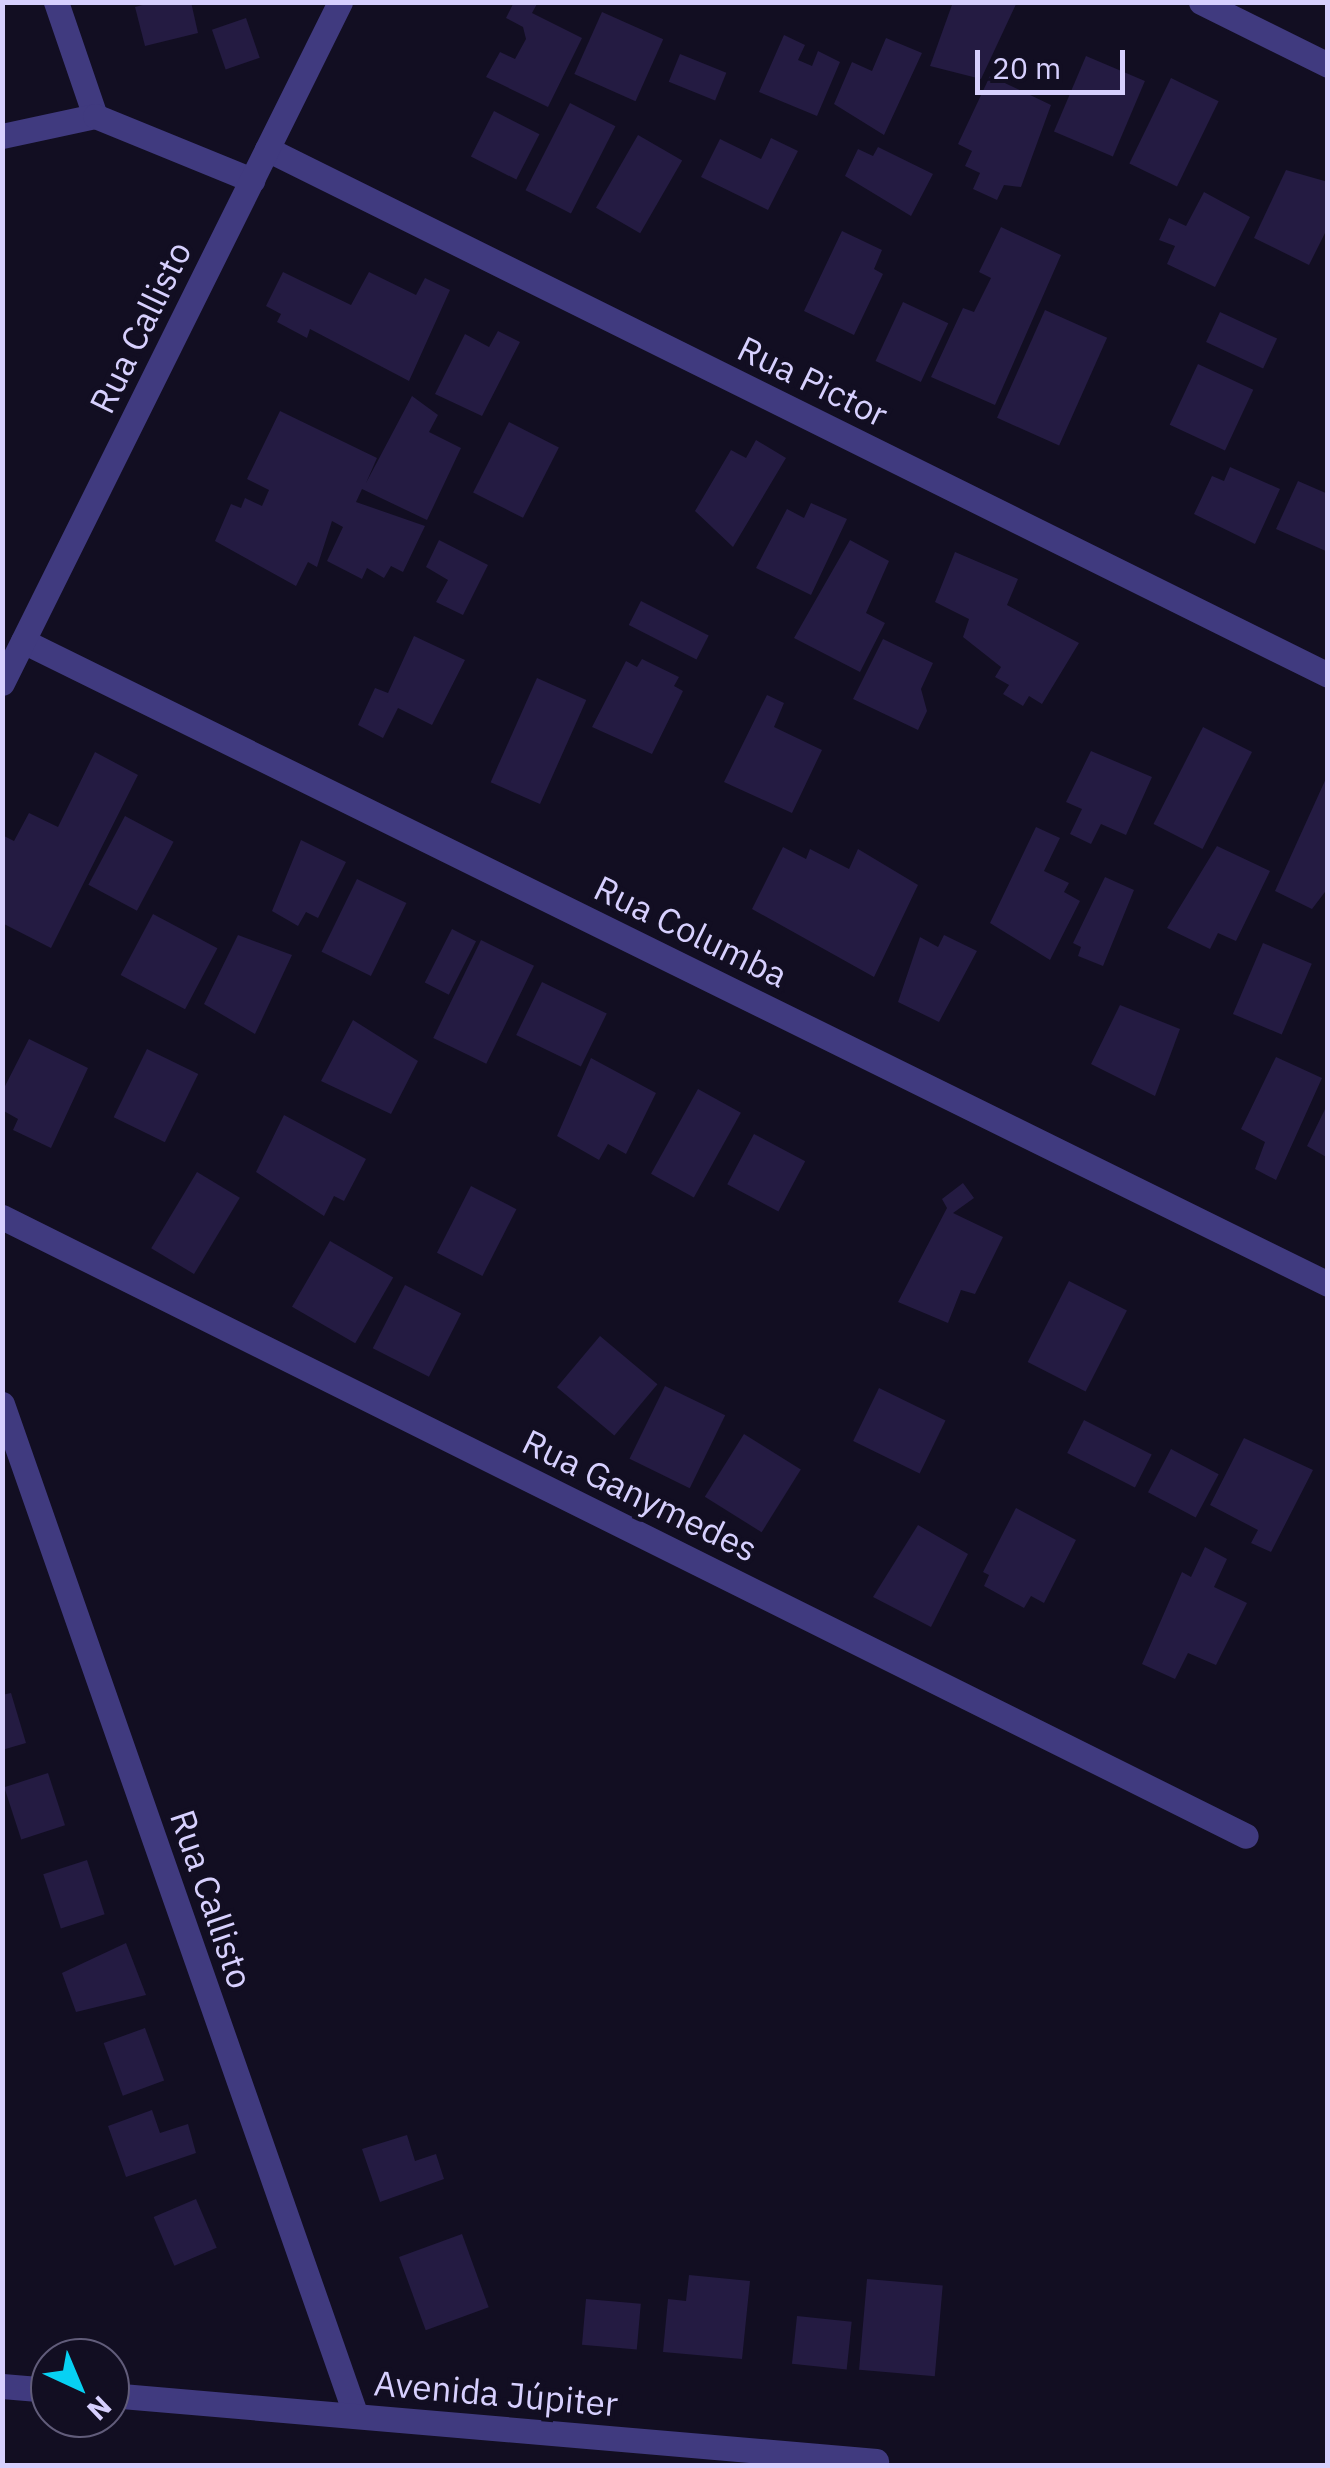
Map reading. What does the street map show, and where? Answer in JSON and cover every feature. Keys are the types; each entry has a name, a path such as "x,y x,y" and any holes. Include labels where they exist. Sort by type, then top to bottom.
{"street":[{"path":"56,2 95,116"},
{"name":"Rua Callisto","path":"2,684 340,2"},
{"path":"1201,2 1328,65"},
{"path":"2,136 95,116 252,180"},
{"name":"Rua Pictor","path":"267,149 1328,675"},
{"name":"Rua Columba","path":"24,642 1328,1284"},
{"name":"Rua Ganymedes","path":"2,1217 1246,1836"},
{"name":"Rua Callisto","path":"2,1404 356,2416"},
{"path":"2,2386 30,2388"},
{"name":"Avenida Júpiter","path":"130,2397 876,2461"}],"building":[{"path":"154,2 191,2 198,33 145,46 135,7"},
{"path":"514,2 538,2 532,13 582,38 548,107 486,77 500,52 515,59 526,39 523,27 506,18"},
{"path":"953,2 1017,2 981,79 930,66"},
{"path":"602,12 663,39 636,101 574,74"},
{"path":"246,18 260,58 226,69 212,30"},
{"path":"784,35 805,45 798,60 812,66 818,51 840,62 817,116 759,92"},
{"path":"886,38 922,53 884,135 834,104 852,62 872,71"},
{"path":"680,54 726,73 715,101 669,82"},
{"path":"1086,56 1145,81 1113,156 1054,131"},
{"path":"990,76 1051,105 1021,187 1004,185 997,200 973,189 980,173 965,166 972,151 958,144"},
{"path":"1171,78 1219,101 1177,187 1129,163"},
{"path":"570,103 615,126 571,213 526,190"},
{"path":"494,111 539,134 516,180 471,156"},
{"path":"638,135 682,160 640,233 596,208"},
{"path":"771,138 798,151 768,210 701,177 720,139 761,159"},
{"path":"878,147 933,174 911,216 845,176 858,149 873,156"},
{"path":"1286,170 1328,182 1328,227 1309,265 1254,238"},
{"path":"1204,192 1250,217 1215,287 1167,264 1175,246 1159,240 1169,218 1186,226"},
{"path":"1001,227 1061,255 995,405 931,377 963,308 974,312 991,278 979,272"},
{"path":"842,231 882,250 874,269 883,274 854,335 804,311"},
{"path":"283,272 351,305 369,272 416,295 425,278 450,290 409,381 310,329 307,338 277,322 281,314 266,306"},
{"path":"903,302 948,323 921,382 876,361"},
{"path":"1045,310 1107,338 1059,445 997,418"},
{"path":"1220,312 1277,339 1263,369 1206,342"},
{"path":"498,331 520,342 482,416 435,394 465,334 489,347"},
{"path":"1198,364 1253,390 1225,451 1170,425"},
{"path":"412,396 438,415 429,432 461,448 427,520 362,489 356,502 425,526 403,572 391,566 384,578 367,568 362,579 327,561 343,527 332,521 317,567 308,562 296,586 215,541 231,504 241,508 245,498 262,506 269,490 247,479 280,411 377,458 366,483"},
{"path":"509,422 559,447 523,518 473,492"},
{"path":"756,440 786,458 733,547 695,511 731,450 746,458"},
{"path":"1230,467 1280,489 1255,544 1194,514 1212,476 1224,481"},
{"path":"1298,481 1328,494 1328,552 1276,529"},
{"path":"811,503 847,519 811,595 756,568 787,509 804,518"},
{"path":"439,540 488,565 463,615 436,602 448,580 426,567"},
{"path":"850,540 889,561 866,613 885,623 860,672 794,638"},
{"path":"955,552 1018,579 1007,605 1079,643 1042,704 1029,696 1023,706 1003,694 1009,685 995,677 1001,667 963,637 969,619 935,602"},
{"path":"641,601 709,636 696,660 629,625"},
{"path":"414,636 465,660 432,725 398,708 383,738 358,725 375,688 388,693"},
{"path":"883,639 933,663 921,689 927,711 918,730 853,699"},
{"path":"642,659 679,677 674,686 683,691 652,754 592,727 626,661 637,667"},
{"path":"537,678 586,700 540,804 491,782"},
{"path":"767,695 784,703 774,727 822,750 792,813 724,782"},
{"path":"1203,727 1252,752 1203,849 1154,824"},
{"path":"1091,751 1152,777 1126,835 1101,824 1091,844 1070,834 1082,809 1066,802"},
{"path":"95,752 138,775 51,948 2,923 2,835 14,841 29,813 58,827"},
{"path":"1328,774 1328,888 1312,909 1275,891"},
{"path":"125,816 174,842 137,911 88,885"},
{"path":"1036,827 1060,838 1044,871 1069,883 1064,892 1080,901 1050,960 990,923"},
{"path":"301,840 346,862 318,918 306,912 298,926 272,911"},
{"path":"1217,846 1270,871 1236,941 1218,933 1210,949 1167,928"},
{"path":"783,847 806,859 810,849 849,869 858,849 918,885 874,977 752,909"},
{"path":"1105,877 1134,890 1103,966 1078,956 1081,947 1073,943"},
{"path":"357,879 406,903 371,976 321,952"},
{"path":"153,914 217,948 185,1009 121,975"},
{"path":"452,929 476,941 449,995 425,982"},
{"path":"238,935 292,955 255,1034 204,1004"},
{"path":"944,935 977,951 939,1022 898,1002 920,937 938,947"},
{"path":"481,940 534,966 486,1064 433,1038"},
{"path":"1263,943 1312,964 1282,1035 1233,1014"},
{"path":"542,982 607,1014 581,1067 516,1035"},
{"path":"1120,1005 1180,1029 1155,1096 1091,1064"},
{"path":"353,1020 418,1061 391,1114 321,1081"},
{"path":"29,1039 88,1068 51,1148 13,1130 18,1119 2,1110 2,1092"},
{"path":"147,1049 198,1074 165,1142 114,1117"},
{"path":"1276,1057 1322,1078 1276,1180 1255,1169 1265,1142 1241,1129"},
{"path":"591,1058 656,1093 626,1154 608,1144 599,1160 557,1136"},
{"path":"698,1089 741,1113 694,1198 651,1174"},
{"path":"1328,1103 1328,1158 1307,1146"},
{"path":"284,1115 366,1159 344,1201 334,1196 324,1216 256,1172"},
{"path":"754,1134 805,1161 778,1212 727,1184"},
{"path":"197,1172 240,1198 194,1274 151,1248"},
{"path":"963,1183 974,1198 953,1213 1003,1237 975,1294 961,1290 948,1323 898,1302 947,1208 942,1199"},
{"path":"471,1186 516,1209 482,1276 437,1253"},
{"path":"330,1241 393,1278 355,1343 292,1307"},
{"path":"1069,1281 1127,1311 1086,1392 1028,1362"},
{"path":"405,1285 461,1314 429,1377 373,1348"},
{"path":"600,1336 657,1384 614,1436 557,1387"},
{"path":"665,1386 725,1415 690,1488 629,1459"},
{"path":"879,1388 946,1420 920,1473 853,1441"},
{"path":"1084,1420 1152,1455 1135,1487 1067,1453"},
{"path":"744,1434 801,1470 762,1532 705,1497"},
{"path":"1244,1438 1313,1470 1271,1552 1251,1543 1258,1530 1210,1505"},
{"path":"1171,1449 1219,1474 1196,1518 1148,1492"},
{"path":"1016,1508 1076,1540 1044,1603 1031,1596 1024,1608 984,1586 989,1575 983,1572"},
{"path":"918,1525 968,1554 931,1627 873,1597"},
{"path":"1205,1547 1227,1559 1214,1587 1247,1603 1216,1665 1188,1653 1175,1679 1142,1664 1182,1572 1191,1577"},
{"path":"11,1693 26,1743 2,1750 2,1695"},
{"path":"48,1773 65,1825 21,1840 4,1787"},
{"path":"87,1860 105,1914 61,1928 43,1874"},
{"path":"126,1943 146,1995 76,2012 62,1973"},
{"path":"145,2028 164,2081 123,2096 104,2043"},
{"path":"152,2110 160,2133 188,2124 196,2153 126,2177 108,2126"},
{"path":"407,2135 415,2161 436,2154 444,2179 380,2202 362,2149"},
{"path":"196,2199 217,2248 174,2266 154,2217"},
{"path":"462,2234 489,2307 426,2330 399,2257"},
{"path":"689,2275 750,2281 742,2359 663,2352 668,2299 686,2301"},
{"path":"867,2279 943,2286 935,2376 859,2370"},
{"path":"586,2299 641,2304 637,2350 582,2345"},
{"path":"797,2316 852,2322 847,2369 792,2364"}]}
